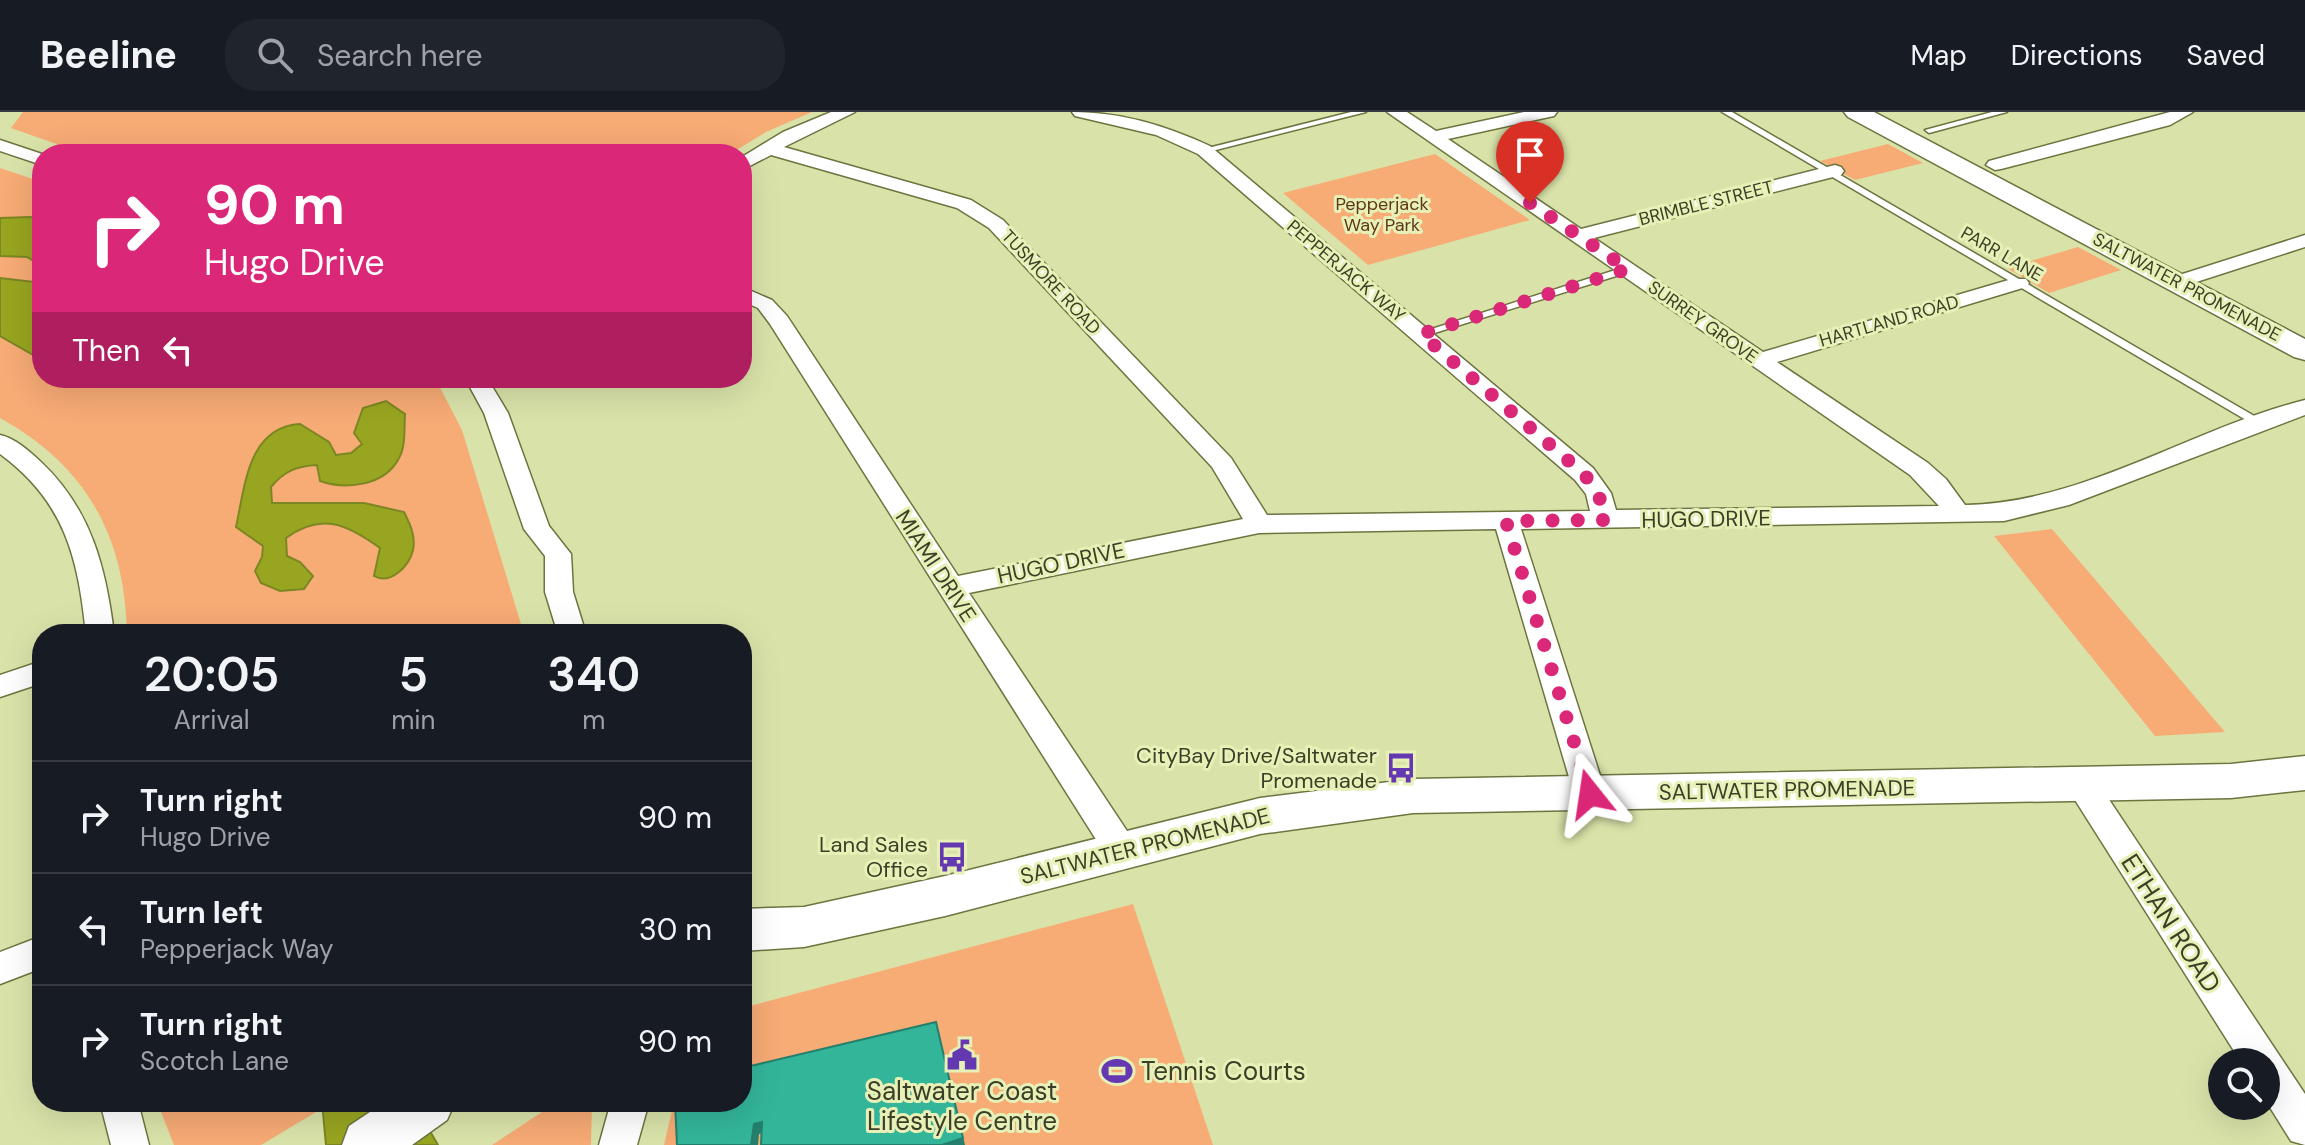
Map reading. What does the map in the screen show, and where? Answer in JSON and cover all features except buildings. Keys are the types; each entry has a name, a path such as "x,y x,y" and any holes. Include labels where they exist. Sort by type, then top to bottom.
{"street":[{"path":"752,158 802,129 846,112"},
{"name":"PEPPERJACK WAY","path":"1081,112 1162,131 1204,150 1584,474 1598,493 1606,520"},
{"name":"SURREY GROVE","path":"1396,112 1919,469 1937,485 1959,516"},
{"path":"1433,137 1548,112"},
{"name":"SALTWATER PROMENADE","path":"1894,112 2305,325"},
{"path":"1995,165 2164,121 2184,112"},
{"name":"SALTWATER PROMENADE","path":"1861,114 2305,351"},
{"path":"0,145 32,156"},
{"name":"TUSMORE ROAD","path":"768,148 964,204 996,224 1222,463 1259,524"},
{"name":"BRIMBLE STREET","path":"1578,236 1832,172"},
{"path":"2177,282 2303,243"},
{"name":"HARTLAND ROAD","path":"1759,360 2019,283"},
{"name":"MIAMI DRIVE","path":"752,298 765,304 779,321 1121,850"},
{"path":"482,388 496,413 537,529 538,561 544,576 559,592 569,624"},
{"name":"HUGO DRIVE","path":"950,587 1259,524 2004,513 2036,507 2305,407"},
{"path":"0,442 18,453 49,483 73,517 95,578 99,624"},
{"path":"1506,521 1590,794"},
{"path":"0,686 32,675"},
{"name":"SALTWATER PROMENADE","path":"752,930 804,927 945,896 1260,816 1356,801 1413,796 2231,781 2305,773"},
{"name":"ETHAN ROAD","path":"2081,783 2253,1048"},
{"name":"SALTWATER PROMENADE","path":"752,950 804,927"},
{"path":"0,968 32,956"},
{"path":"2280,1090 2305,1128"},
{"path":"122,1112 130,1145"},
{"path":"368,1145 415,1112"},
{"path":"609,1112 616,1145"},
{"path":"616,1145 627,1112"}],"lane":[{"path":"1204,150 1362,112"},
{"name":"PARR LANE","path":"1726,112 2262,424"},
{"path":"1929,130 2003,112"},
{"path":"1421,334 1628,269"}],"green space":[{"path":"23,112 812,112 746,144 57,144 11,128"},
{"path":"1888,144 1923,163 1855,180 1820,161"},
{"name":"Pepperjack Way Park","path":"1435,154 1530,220 1368,265 1283,193"},
{"path":"0,168 32,179 32,388 440,388 462,430 521,624 126,624 119,566 95,508 78,482 56,458 0,418"},
{"path":"2078,247 2121,270 2049,293 2007,268"},
{"path":"2052,529 2225,732 2155,736 1994,536"},
{"name":"Saltwater Coast Lifestyle Centre","path":"1133,904 1213,1145 664,1145 672,1112 752,1112 752,1005"},
{"path":"161,1112 316,1112 261,1145 174,1145"},
{"path":"542,1112 592,1112 591,1145 492,1145"}],"shaded area":[{"path":"32,217 32,260 0,256 0,218"},
{"path":"0,278 32,282 32,354 0,336"},
{"path":"386,401 405,414 403,448 393,467 375,480 353,485 320,481 317,465 297,468 286,473 271,487 272,503 364,503 404,512 414,540 407,562 392,576 374,576 380,548 345,527 322,523 286,538 287,556 300,562 313,576 304,589 280,591 261,583 255,571 262,557 263,546 236,527 246,477 259,447 269,436 283,428 300,424 329,442 336,455 351,453 362,444 354,433 363,408"},
{"path":"323,1112 419,1112 438,1145 326,1145"}],"place":[{"name":"CityBay Drive/Saltwater Promenade","path":"1401,768"},
{"name":"Land Sales Office","path":"952,857"},
{"name":"Saltwater Coast Lifestyle Centre","path":"962,1055"},
{"name":"Tennis Courts","path":"1117,1071"}],"route":[{"path":"1530,203 1628,269 1421,334 1584,474 1598,493 1606,520 1506,521 1590,794"}]}
